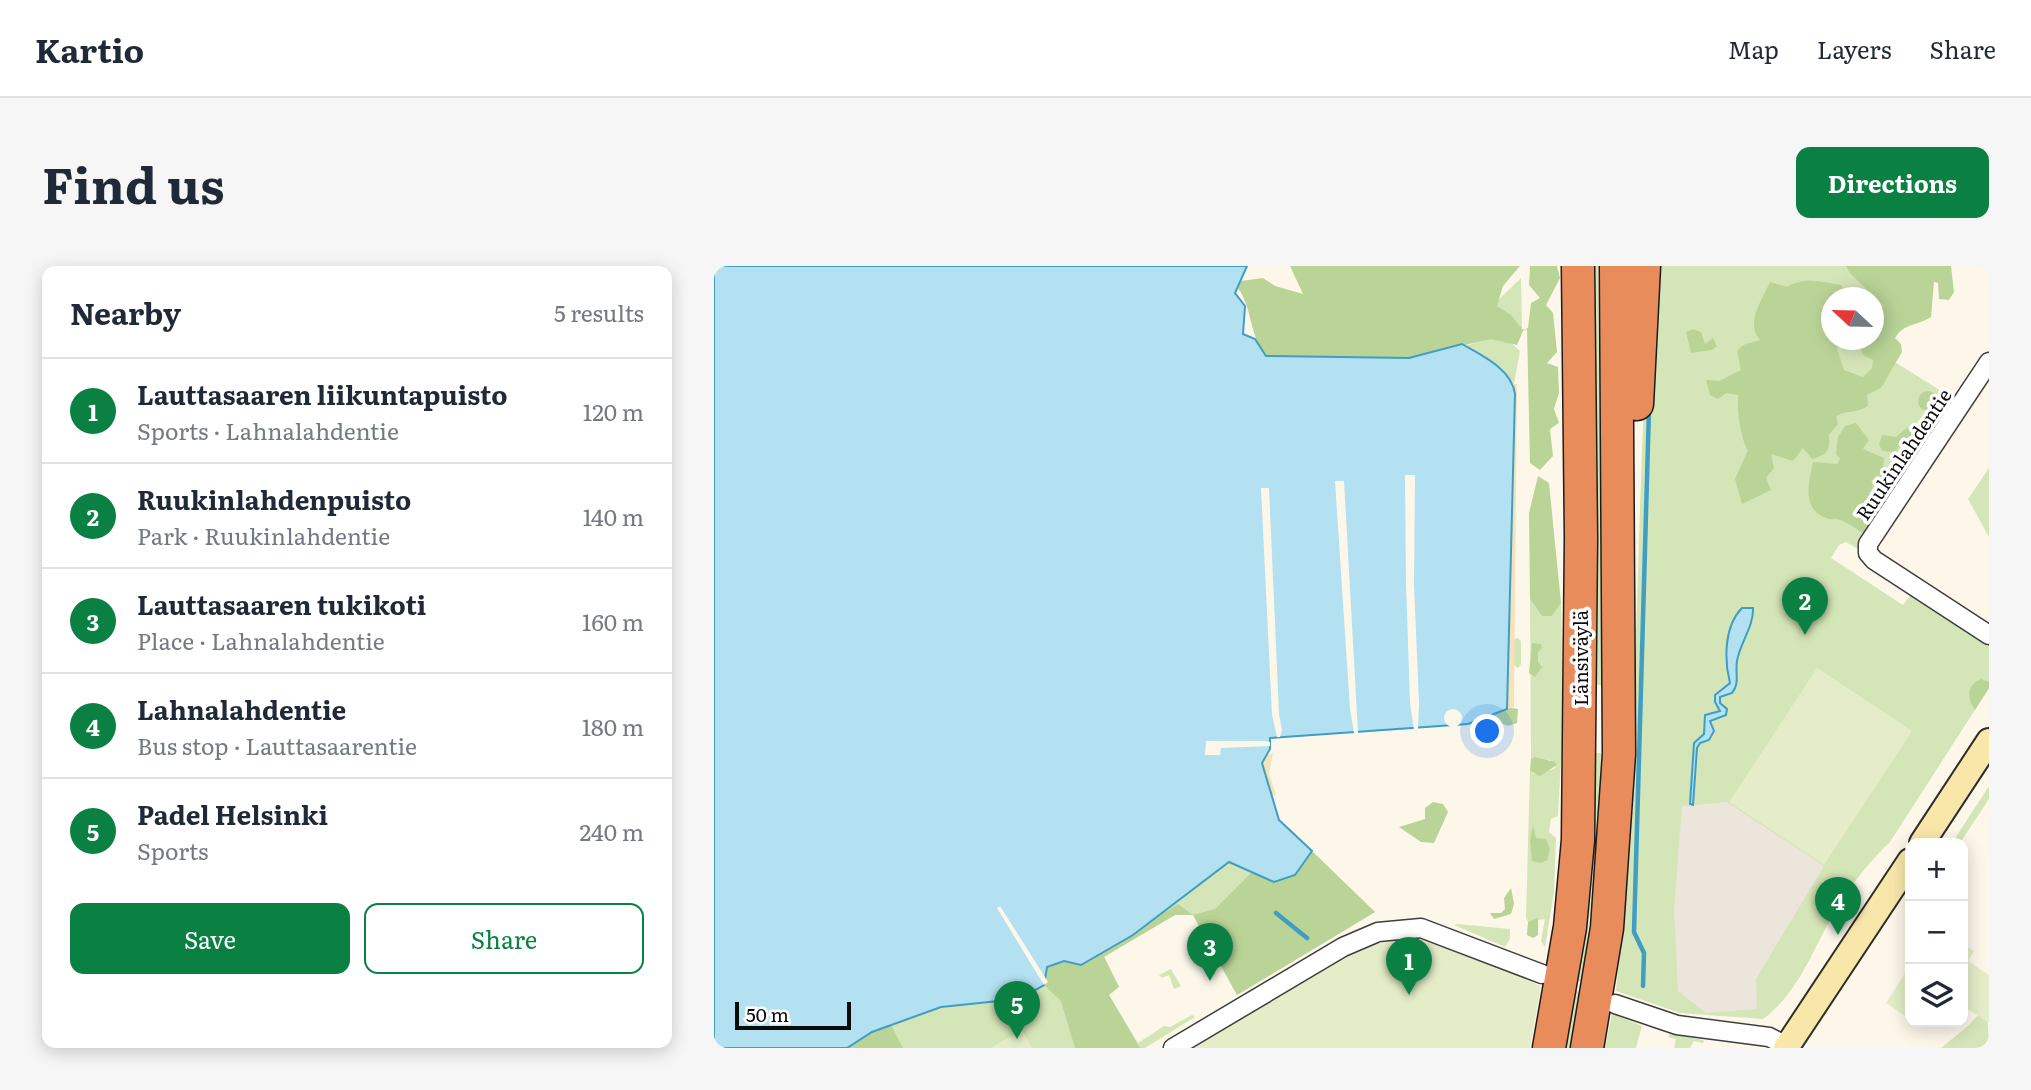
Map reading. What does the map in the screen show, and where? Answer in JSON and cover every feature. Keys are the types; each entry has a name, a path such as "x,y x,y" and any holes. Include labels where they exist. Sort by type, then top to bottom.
{"highway":[{"name":"Länsiväylä","path":"1549,1048 1570,927 1578,840 1581,524 1577,266"},
{"name":"Länsiväylä","path":"1587,1048 1607,928 1615,844 1619,583 1616,266"},
{"path":"1619,583 1635,443 1644,266"}],"main road":[{"path":"1925,838 1989,741"},
{"path":"1786,1047 1905,868"}],"street":[{"name":"Ruukinlahdentie","path":"1989,362 1868,544 1868,553 1874,560 1989,635"},
{"path":"1173,1048 1343,947 1378,932 1421,928 1542,974"},
{"path":"1615,1004 1677,1025 1769,1037 1786,1047"}],"green space":[{"path":"1290,266 1520,266 1503,286 1497,306 1511,315 1523,330 1528,328 1531,303 1540,298 1529,285 1530,266 1557,266 1560,278 1546,305 1553,313 1557,352 1547,363 1558,367 1559,393 1554,409 1559,423 1550,429 1553,456 1540,470 1530,463 1527,329 1523,331 1517,345 1491,339 1409,358 1265,356 1238,288 1241,281 1263,278 1275,286 1303,294"},
{"path":"1592,266 1598,266 1603,685 1597,685"},
{"path":"1652,266 1925,266 1884,328 1884,287 1821,287 1821,350 1876,350 1949,396 1862,526 1863,552 1846,542 1839,545 1831,558 1903,605 1911,594 1989,646 1989,688 1890,842 1844,897 1797,981 1776,1008 1763,1019 1680,1013 1616,991 1629,810 1642,447"},
{"path":"1846,266 1951,266 1954,292 1949,300 1939,299 1938,283 1934,282 1931,317 1907,327 1895,338 1901,344 1902,352 1881,388 1867,395 1868,406 1836,416 1838,424 1829,435 1829,445 1825,453 1812,459 1803,448 1793,461 1771,454 1774,468 1766,478 1771,490 1742,504 1735,479 1748,450 1740,424 1739,395 1726,393 1718,399 1710,395 1706,380 1719,381 1741,370 1737,351 1743,345 1760,340 1754,319 1770,282 1787,287 1807,281 1821,281 1843,287 1821,287 1821,350 1837,350 1844,370 1863,377 1872,368 1873,360 1863,355 1861,350 1884,350 1884,287 1864,287"},
{"path":"1521,278 1522,330 1493,305"},
{"path":"1693,329 1701,332 1705,344 1713,338 1717,346 1712,350 1691,353 1686,332"},
{"path":"1492,338 1509,341 1520,351 1514,384 1491,361 1465,346"},
{"path":"1924,391 1932,391 1938,401 1932,411 1924,411 1918,405 1918,397"},
{"path":"1856,423 1869,440 1863,449 1884,458 1882,479 1871,480 1874,485 1869,494 1885,505 1865,534 1843,521 1820,515 1810,502 1809,495 1813,462 1837,464 1840,459 1836,454 1838,437 1845,426"},
{"path":"1907,428 1917,429 1916,440 1907,449 1899,446 1896,452 1882,451 1879,444 1882,435 1896,437"},
{"path":"1989,468 1989,537 1968,499"},
{"path":"1538,476 1549,483 1561,603 1552,616 1542,616 1530,599 1529,513"},
{"path":"1530,599 1542,616 1552,616 1561,603 1563,724 1558,816 1551,819 1549,832 1556,838 1554,892 1545,947 1541,941 1545,919 1528,922 1526,918 1530,771 1534,774 1554,769 1557,765 1550,760 1531,759"},
{"path":"1514,639 1521,641 1521,664 1518,668 1514,665"},
{"path":"1532,643 1541,644 1542,648 1538,652 1538,662 1542,667 1535,677 1529,673"},
{"path":"1817,668 1912,731 1824,865 1729,802"},
{"path":"1981,679 1989,682 1989,688 1975,710 1969,692"},
{"path":"1506,707 1518,709 1517,723 1508,726 1498,722 1482,726 1481,716"},
{"path":"1595,753 1601,753 1599,821 1583,982 1578,981 1587,903"},
{"path":"1535,757 1555,762 1557,765 1540,776 1530,771 1531,759"},
{"path":"1989,786 1989,799 1963,838 1955,838"},
{"path":"1433,802 1443,804 1448,812 1434,843 1421,842 1399,827 1425,819 1425,808"},
{"path":"1279,820 1375,912 1237,995 1193,915 1175,915 1104,956 1119,987 1109,995 1138,1043 1164,1026 1170,1027 1192,1015 1195,1017 1145,1048 770,1048 1008,985"},
{"path":"1533,826 1536,838 1546,839 1550,849 1547,860 1541,863 1532,861 1530,840"},
{"path":"1312,851 1375,912 1237,995 1193,915 1215,909 1252,872 1274,882 1295,875"},
{"path":"1511,888 1514,904 1511,914 1494,919 1490,913 1501,913 1505,909 1504,898"},
{"path":"1178,904 1193,915 1175,915 1104,957 1119,987 1109,995 1140,1048 1075,1048 1061,1001 1044,985 1047,967 1064,961 1081,965"},
{"path":"1538,918 1538,935 1533,938 1527,935 1528,922"},
{"path":"1454,925 1510,929 1510,939 1505,947"},
{"path":"1401,940 1439,944 1541,986 1530,1048 1189,1048 1353,953 1369,945"},
{"path":"1968,947 1974,951 1968,961"},
{"path":"1968,961 1989,975 1989,1023 1968,1009"},
{"path":"1171,969 1181,986 1174,989 1169,975 1162,978 1159,975"},
{"path":"1905,973 1905,1016 1886,1003"},
{"path":"1576,991 1582,992 1571,1048 1565,1048"},
{"path":"1987,1005 1989,1048 1941,1048 1968,1027"},
{"path":"1612,1013 1642,1026 1636,1048 1605,1048"},
{"path":"891,1025 903,1048 837,1048 868,1027"},
{"path":"1022,1030 1032,1048 990,1048"},
{"path":"1670,1034 1704,1040 1703,1043 1694,1041 1690,1048 1674,1048 1676,1039 1668,1037"}],"sand":[{"path":"1514,384 1517,384 1514,707 1507,709"},
{"path":"1273,753 1269,773 1276,795 1272,796 1262,763 1266,756"}],"shaded area":[{"path":"1727,802 1824,866 1756,979 1757,1009 1706,1013 1678,991 1674,909 1682,806"}],"water":[{"path":"714,266 1247,266 1235,293 1245,306 1243,334 1255,339 1266,356 1409,358 1462,344 1502,370 1513,385 1515,394 1507,709 1468,724 1270,738 1270,749 1262,763 1279,820 1312,851 1295,875 1274,882 1229,862 1133,935 1081,965 1064,961 1047,967 1044,985 1019,999 941,1007 872,1032 847,1048 714,1048"},
{"path":"1742,608 1753,608 1753,615 1737,661 1736,686 1732,693 1720,697 1720,703 1727,709 1726,715 1710,721 1714,731 1709,740 1700,743 1697,748 1693,805 1690,804 1694,743 1704,734 1705,715 1720,711 1715,695 1730,683 1727,644 1732,624"}],"pier":[{"path":"1405,475 1415,475 1414,585 1419,703 1418,729 1414,730 1410,703"},
{"path":"1335,481 1344,481 1358,733 1354,733 1350,709"},
{"path":"1261,488 1269,488 1279,714 1282,730 1280,737 1277,737 1272,715"},
{"path":"1453,709 1459,712 1462,718 1459,724 1453,727 1447,724 1444,718 1447,712"},
{"path":"1206,741 1264,741 1270,742 1270,746 1221,748 1220,755 1205,755"},
{"path":"1000,906 1048,982 1044,985 997,908"}],"waterway":[{"path":"1643,986 1644,953 1634,932 1649,409"},
{"path":"1276,913 1307,938"}],"place":[{"name":"Ruukinlahdenpuisto","path":"1805,635"},
{"name":"Lahnalahdentie","path":"1838,935"},
{"name":"Lauttasaaren tukikoti","path":"1210,981"},
{"name":"Lauttasaaren liikuntapuisto","path":"1409,995"},
{"name":"Padel Helsinki","path":"1017,1039"}]}
